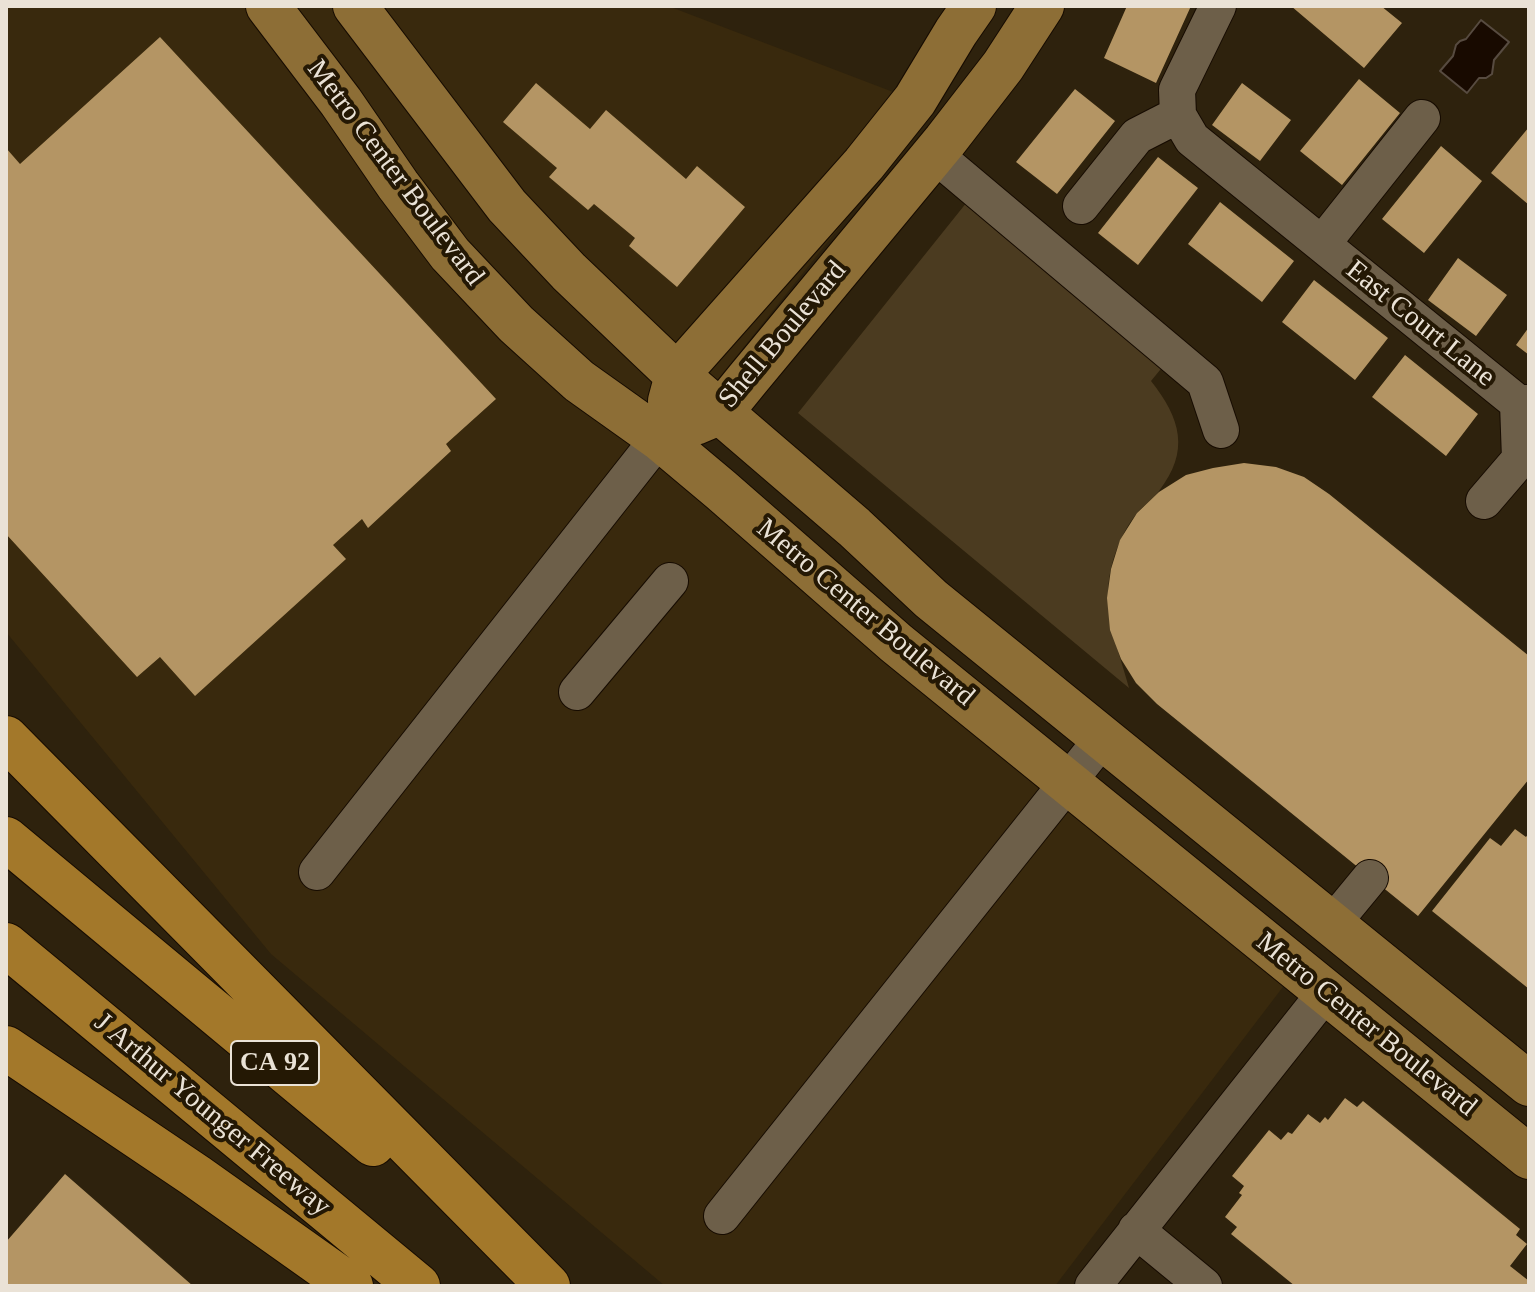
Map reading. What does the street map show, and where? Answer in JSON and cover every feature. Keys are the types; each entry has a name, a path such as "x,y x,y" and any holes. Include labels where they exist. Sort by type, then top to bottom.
{"highway":[{"path":"6,738 546,1286"},
{"name":"CA 92","path":"6,839 546,1286"},
{"name":"J Arthur Younger Freeway","path":"6,945 418,1286"},
{"path":"6,1048 196,1176 351,1286"}],"main road":[{"name":"Metro Center Boulevard","path":"268,6 450,254 516,324 579,381 659,438 721,490 896,643 1514,1145 1529,1175"},
{"name":"Metro Center Boulevard","path":"355,6 507,206 569,272 677,375 854,527 931,599 1529,1084"},
{"name":"Shell Boulevard","path":"659,438 677,375 864,164 915,100 974,6"},
{"name":"Shell Boulevard","path":"659,438 721,412 934,154 1003,66 1042,6"}],"lane":[{"path":"1081,206 1137,136 1178,115 1177,90 1218,6"},
{"name":"East Court Lane","path":"1178,115 1192,139 1524,403 1520,459 1484,501"},
{"name":"East Court Lane","path":"1322,244 1422,118"},
{"path":"934,154 1205,382 1221,430"},
{"path":"317,872 659,438"},
{"path":"577,692 670,581"},
{"path":"722,1216 1103,738"},
{"path":"1332,924 1370,878"},
{"path":"1093,1286 1326,992"},
{"path":"1136,1230 1204,1286"}],"shaded area":[{"path":"6,6 668,6 935,108 659,453 1289,979 1055,1286 665,1286 271,954 6,632"},
{"path":"1481,20 1509,42 1494,60 1492,74 1479,78 1467,93 1440,71 1453,56 1456,45 1466,39"},
{"path":"971,197 1169,359 1151,381 1175,422 1178,449 1175,462 1159,491 1137,513 1124,532 1108,584 1109,615 1129,688 798,413"}],"building":[{"path":"1127,6 1191,6 1156,83 1104,58"},
{"path":"1291,6 1381,6 1402,23 1364,68"},
{"path":"160,37 496,399 446,444 451,451 368,528 362,519 333,545 346,559 195,696 160,657 137,677 6,534 6,148 20,164"},
{"path":"1359,79 1400,113 1342,185 1300,151"},
{"path":"536,83 590,129 606,110 686,179 697,166 745,207 677,287 629,246 635,238 594,204 588,210 549,177 557,168 503,122"},
{"path":"1242,83 1291,120 1260,161 1212,125"},
{"path":"1075,89 1115,121 1057,194 1016,162"},
{"path":"1529,127 1529,205 1491,173"},
{"path":"1441,146 1482,181 1424,253 1382,219"},
{"path":"1158,157 1198,188 1138,265 1098,233"},
{"path":"1220,202 1294,261 1262,302 1188,244"},
{"path":"1458,258 1507,295 1476,336 1428,300"},
{"path":"1314,280 1388,338 1355,380 1282,322"},
{"path":"1529,327 1529,355 1516,345"},
{"path":"1405,355 1478,414 1446,456 1372,397"},
{"path":"1244,463 1276,467 1304,477 1529,656 1529,779 1418,916 1157,704 1136,683 1121,659 1110,630 1107,598 1111,569 1120,540 1137,513 1159,492 1186,475"},
{"path":"1515,829 1526,837 1529,833 1529,989 1432,911 1490,838 1501,846"},
{"path":"1345,1098 1357,1107 1363,1101 1520,1229 1516,1235 1527,1244 1510,1266 1529,1281 1529,1286 1295,1286 1231,1234 1237,1227 1225,1217 1242,1195 1239,1193 1244,1186 1232,1176 1269,1130 1281,1140 1288,1132 1292,1134 1308,1114 1320,1123 1325,1117 1328,1120"},
{"path":"65,1174 193,1286 6,1286 6,1242"}]}
